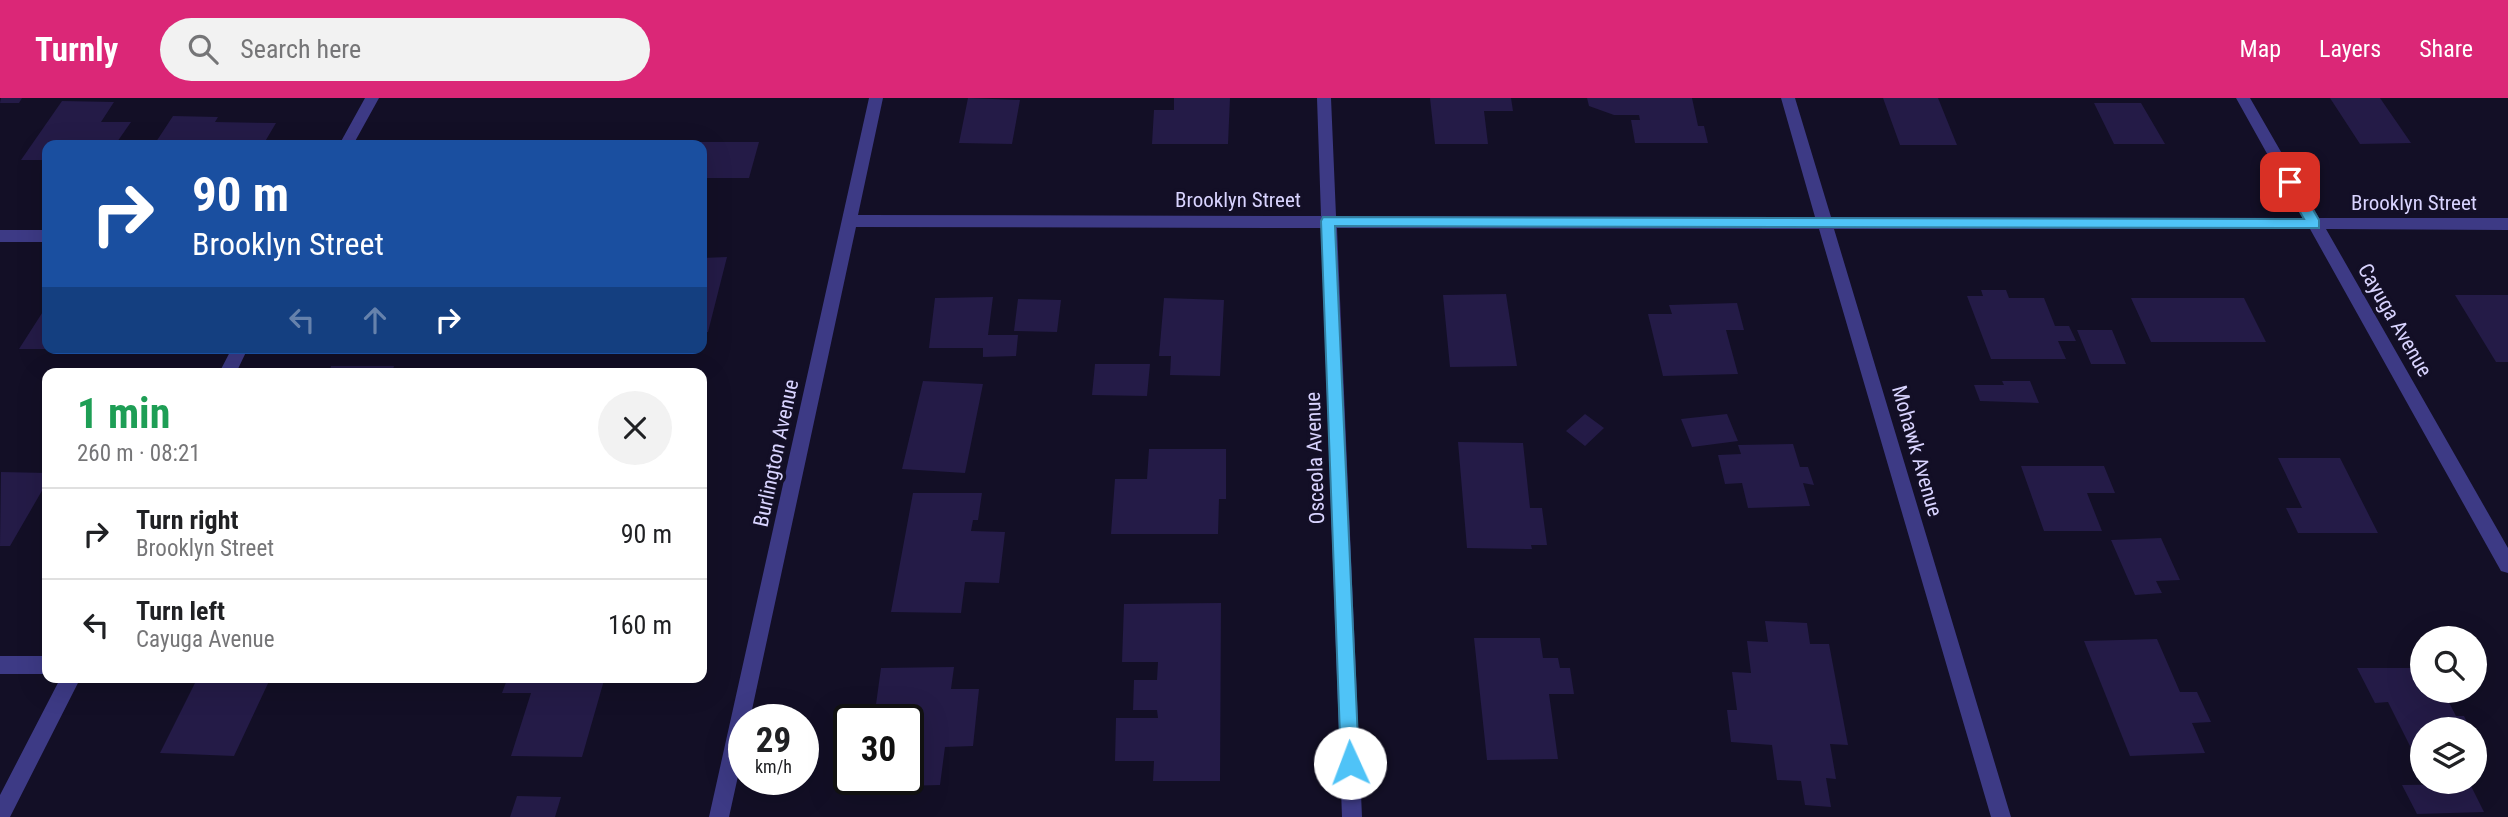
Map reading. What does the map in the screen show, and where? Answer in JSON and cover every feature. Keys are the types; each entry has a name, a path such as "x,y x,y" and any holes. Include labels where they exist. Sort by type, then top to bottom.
{"street":[{"path":"349,140 372,98"},
{"name":"Burlington Avenue","path":"719,817 876,98"},
{"name":"Osceola Avenue","path":"1324,98 1352,817"},
{"name":"Mohawk Avenue","path":"1787,98 1826,221 2001,817"},
{"name":"Cayuga Avenue","path":"2243,98 2508,565"},
{"name":"Brooklyn Street","path":"850,221 2508,224"},
{"path":"0,236 42,236"},
{"path":"0,665 42,665"},
{"path":"0,816 68,683"}],"building":[{"path":"1,98 22,98 19,103 0,103"},
{"path":"968,98 1020,100 1012,144 959,143"},
{"path":"1174,98 1230,98 1228,144 1152,144 1154,110 1174,110"},
{"path":"1430,98 1511,98 1513,111 1484,111 1488,144 1435,144"},
{"path":"1587,98 1692,98 1698,126 1704,126 1708,143 1635,143 1631,120 1640,120 1639,115 1614,115 1589,106"},
{"path":"1883,98 1938,98 1957,145 1900,145"},
{"path":"2330,98 2380,98 2411,143 2360,144"},
{"path":"62,101 114,102 101,122 131,122 118,140 42,140 42,160 21,160"},
{"path":"2094,103 2141,103 2165,144 2114,144"},
{"path":"173,116 218,117 215,122 276,123 266,140 157,140"},
{"path":"707,142 759,142 749,178 707,178"},
{"path":"727,257 708,332 707,332 707,258"},
{"path":"1981,290 2006,290 2009,298 2044,298 2055,326 2069,326 2076,341 2058,341 2066,359 1991,359 1967,296 1983,296"},
{"path":"1506,294 1517,366 1450,367 1443,295"},
{"path":"2455,295 2508,295 2508,362 2496,362"},
{"path":"993,297 988,335 1018,335 1016,356 983,357 983,348 929,348 935,298"},
{"path":"1164,298 1224,300 1220,376 1170,375 1171,356 1159,356"},
{"path":"2131,298 2244,298 2266,342 2151,342"},
{"path":"1018,299 1061,300 1057,332 1014,331"},
{"path":"1737,303 1744,330 1726,330 1738,374 1663,376 1648,314 1672,314 1669,305"},
{"path":"42,313 42,349 19,349"},
{"path":"2077,330 2112,330 2126,364 2091,364"},
{"path":"1095,364 1150,364 1147,396 1092,395"},
{"path":"331,366 394,366 393,368"},
{"path":"923,381 983,384 965,473 902,469"},
{"path":"2002,381 2030,381 2039,403 1980,401 1974,385 2004,385"},
{"path":"1585,414 1604,428 1585,446 1566,431"},
{"path":"1727,414 1738,441 1692,447 1681,419"},
{"path":"1458,442 1523,443 1530,508 1542,508 1547,545 1531,545 1532,549 1467,548"},
{"path":"1793,444 1800,467 1808,467 1814,485 1803,483 1810,506 1748,508 1742,483 1725,484 1718,455 1741,454 1738,445"},
{"path":"1149,449 1226,449 1226,499 1219,499 1218,534 1111,534 1115,479 1147,479"},
{"path":"2278,458 2340,458 2378,533 2298,533 2286,508 2302,508"},
{"path":"2021,466 2104,466 2115,493 2087,493 2102,531 2044,531"},
{"path":"1,472 42,473 42,491 10,546 0,546"},
{"path":"913,493 982,493 978,520 973,520 971,531 1005,532 999,583 965,582 961,613 891,612"},
{"path":"2161,538 2180,580 2156,581 2162,593 2135,595 2111,540"},
{"path":"1221,603 1220,781 1153,781 1154,761 1115,761 1116,718 1158,718 1157,710 1133,710 1134,680 1157,680 1158,662 1122,662 1124,604"},
{"path":"1765,621 1807,623 1810,644 1829,644 1848,745 1830,744 1836,779 1826,778 1831,807 1805,805 1801,781 1777,780 1772,745 1731,742 1727,710 1737,710 1732,672 1751,673 1747,641 1768,642"},
{"path":"1474,638 1540,638 1543,658 1558,658 1560,668 1570,668 1574,694 1549,694 1558,759 1487,760"},
{"path":"2157,639 2180,692 2197,692 2211,722 2192,723 2205,753 2130,756 2084,641"},
{"path":"954,667 951,689 979,689 973,746 945,747 940,785 924,785 924,704 876,704 881,668"},
{"path":"2357,668 2410,668 2410,703 2449,703 2456,716 2464,717 2410,717 2410,746 2388,702 2375,703"},
{"path":"195,683 268,683 234,756 160,753"},
{"path":"506,683 603,683 582,757 511,756 531,693 502,693"},
{"path":"2402,785 2410,785 2410,794 2475,794 2484,812 2417,814"},
{"path":"517,796 561,797 555,817 510,817"}],"route":[{"path":"1350,763 1328,221 2314,224 2290,182"}]}
